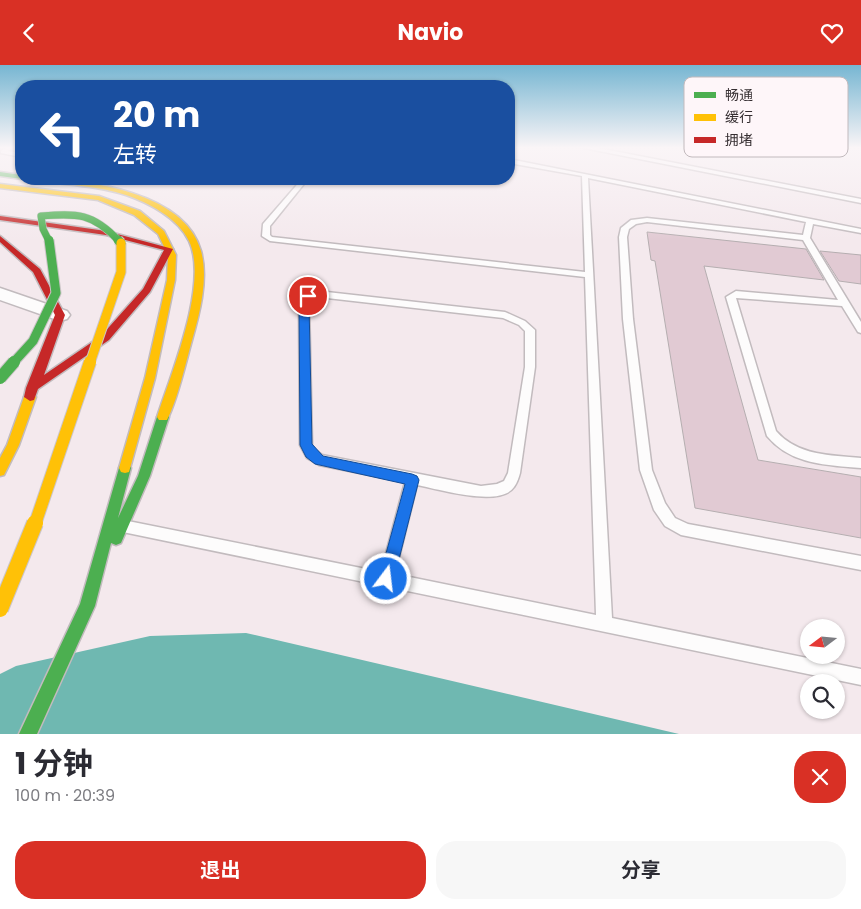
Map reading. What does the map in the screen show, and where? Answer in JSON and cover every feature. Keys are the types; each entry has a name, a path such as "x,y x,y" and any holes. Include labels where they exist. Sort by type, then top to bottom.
{"main road":[{"path":"28,734 144,476 186,344 199,280 197,250 188,231 163,209 120,191 80,185"},
{"path":"0,187 99,199 137,213 161,233 172,255 171,280 150,379 87,606"},
{"path":"0,210 40,216 69,215 90,217 102,221 121,243 121,272 25,552 0,609"},
{"path":"0,378 33,341 56,293 49,240 43,229 40,216"},
{"path":"0,218 84,227 145,241 169,249"},
{"path":"0,238 37,271 60,315 13,445 0,471"},
{"path":"32,389 105,338 147,290 169,249"}],"street":[{"path":"0,294 60,315"}],"lane":[{"path":"585,178 604,624"},
{"path":"601,178 810,219 861,231"},
{"path":"750,178 861,201"},
{"path":"300,185 266,226 266,236 270,239 590,275"},
{"path":"810,219 806,237 861,330"},
{"path":"806,237 647,220 634,222 625,228 623,237 628,319 646,471 660,506 670,522 686,530 861,563"},
{"path":"844,303 736,294 731,297 771,433 777,442 784,448 799,455 861,463"},
{"path":"323,295 505,315 522,323 530,330 530,367 514,473 509,485 498,490 481,492 412,480 320,460 311,454 306,445 304,304 308,296 323,295"},
{"path":"386,579 412,480"},
{"path":"122,526 861,677"}],"water":[{"path":"246,633 679,734 0,734 0,674 16,666 150,636"}],"building":[{"path":"647,232 806,249 824,280 704,266 758,460 861,477 861,538 695,508 655,261 651,260"},
{"path":"820,251 861,255 861,284 839,281"}],"traffic: fast":[{"path":"0,378 33,341 56,293 49,240 43,229 41,216 67,214 86,216 102,224 121,243"},
{"path":"116,538 144,476 163,417"},
{"path":"28,734 87,606 125,468"}],"traffic: slow":[{"path":"82,185 130,194 154,205 177,220 193,240 197,251 199,268 198,289 194,311 189,334 163,417"},
{"path":"0,186 99,198 137,213 161,233 172,255 171,280 150,378 125,468"},
{"path":"0,609 25,552 121,272 121,243"},
{"path":"0,471 13,445 30,397"}],"traffic: jam":[{"path":"0,218 106,233 169,249 147,290 105,338 32,388"},
{"path":"0,238 37,271 60,315 30,397"}],"route":[{"path":"308,296 304,304 306,445 311,454 320,460 412,480 386,579"}]}
